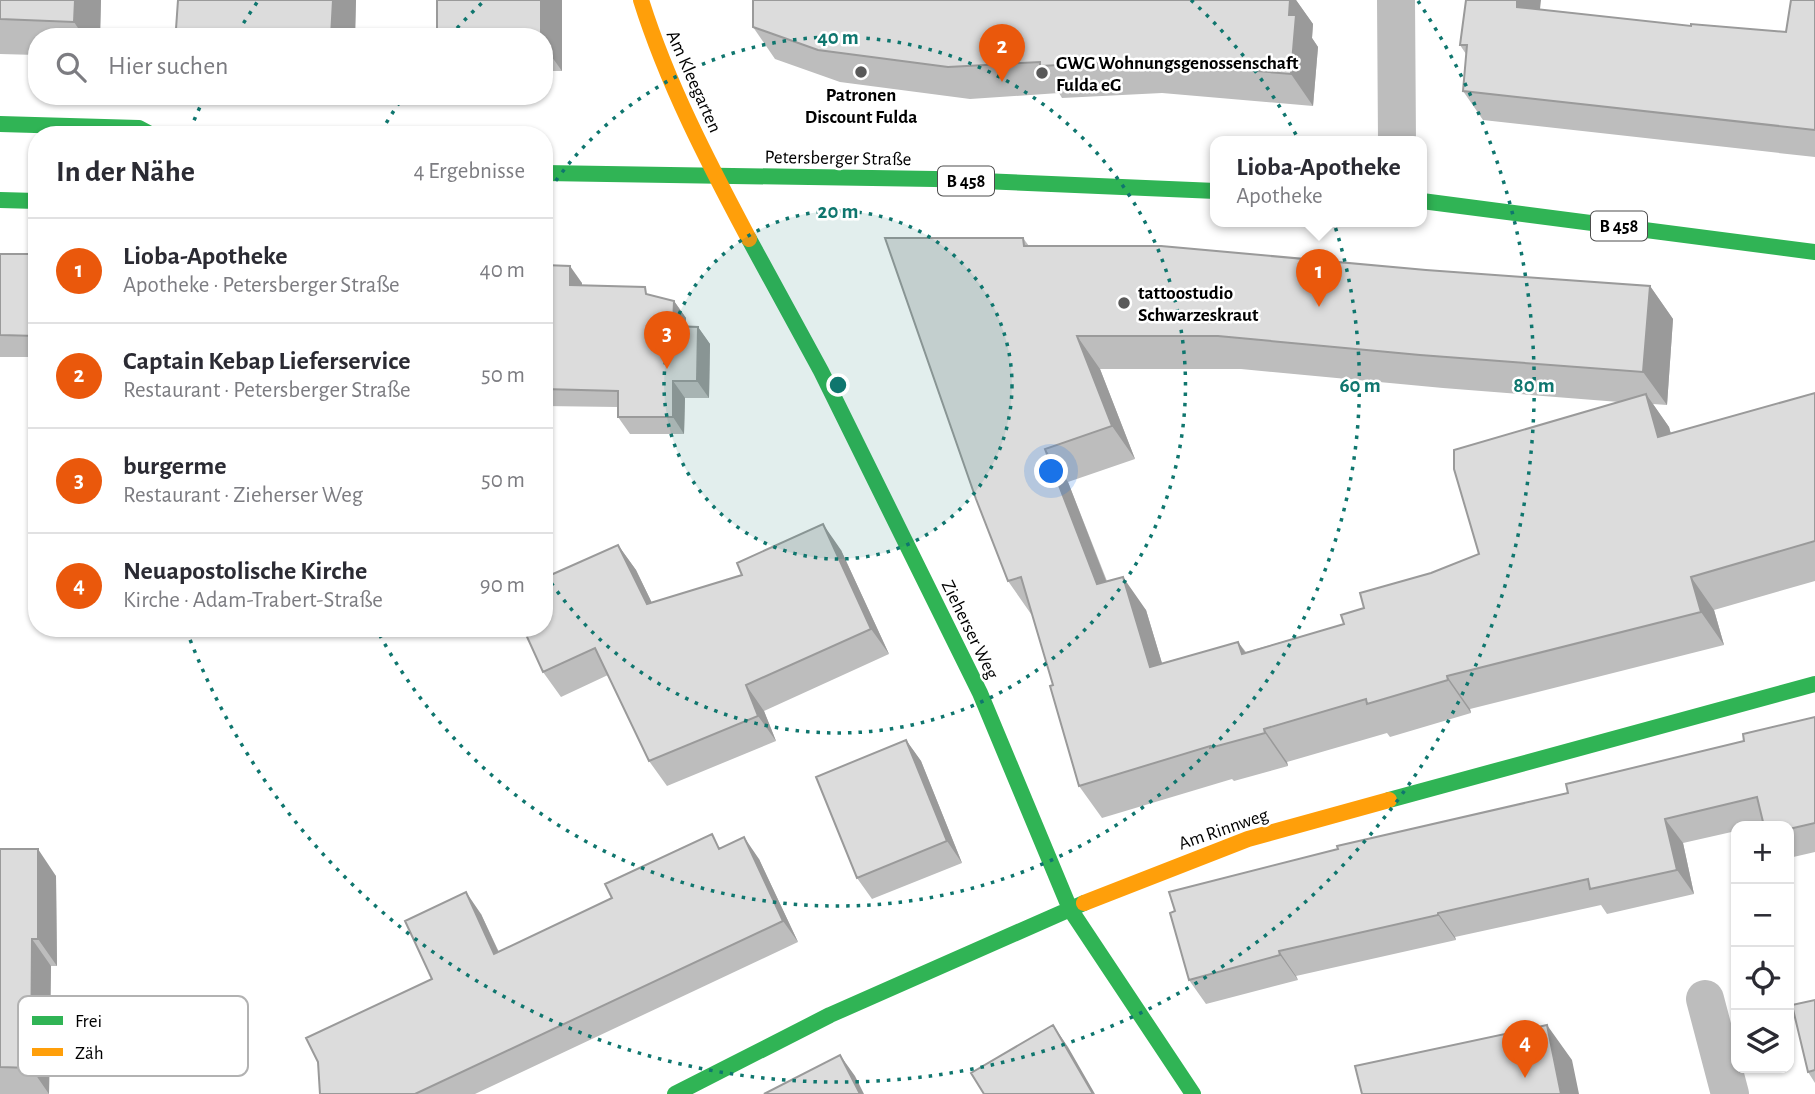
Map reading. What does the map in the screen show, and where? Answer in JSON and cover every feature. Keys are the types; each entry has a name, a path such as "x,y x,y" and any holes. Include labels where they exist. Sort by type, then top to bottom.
{"street":[{"name":"Am Kleegarten","path":"641,0 656,48 716,177"},
{"path":"1396,0 1397,136"},
{"path":"0,124 70,126"},
{"name":"Petersberger Straße","path":"553,173 935,179 1210,191"},
{"name":"Zieherser Weg","path":"716,177 821,371 974,681 1070,909 1194,1094"},
{"path":"0,200 28,201"},
{"name":"B 458","path":"1427,202 1815,252"},
{"name":"Am Rinnweg","path":"675,1094 830,1015 1070,909 1248,839 1815,684"},
{"path":"1705,999 1730,1094"}],"building":[{"path":"0,0 75,0 74,22 0,19"},
{"path":"178,0 333,0 331,28 176,28"},
{"path":"437,0 541,0 541,28 437,28"},
{"path":"753,0 1290,0 1289,15 1296,15 1291,74 1140,61 1040,66 1040,62 948,67 818,50 753,27"},
{"path":"1466,0 1517,0 1517,7 1691,26 1786,32 1791,0 1815,0 1815,130 1463,91 1467,45 1460,45"},
{"path":"885,238 1023,238 1024,246 1161,246 1426,270 1650,286 1643,372 1218,336 1077,336 1112,426 1045,449 1097,584 1123,577 1150,667 1238,642 1242,654 1344,624 1341,615 1364,608 1360,593 1431,573 1479,554 1454,469 1454,450 1646,394 1658,437 1815,393 1815,541 1691,577 1701,612 1447,676 1448,680 1367,704 1366,699 1264,729 1265,733 1210,746 1079,786 1021,577 1008,581 976,499"},
{"path":"0,254 28,254 28,336 0,335"},
{"path":"553,265 570,266 570,285 645,287 646,294 674,301 673,326 698,327 697,381 673,381 673,417 618,417 618,391 553,389"},
{"path":"823,524 871,629 746,685 758,716 649,761 595,648 543,672 527,637 553,637 553,574 618,545 647,604 742,575 737,563"},
{"path":"1815,717 1815,823 1794,828 1794,821 1763,821 1757,797 1665,819 1677,870 1590,889 1588,879 1279,951 1280,955 1189,980 1170,913 1175,911 1169,892 1338,849 1337,846 1568,793 1566,784 1744,741 1743,734"},
{"path":"906,740 947,841 857,878 816,777"},
{"path":"712,834 719,849 744,837 783,921 415,1094 320,1094 318,1062 306,1038 432,979 405,921 466,892 494,954 612,898 605,884"},
{"path":"0,849 38,849 38,939 32,939 32,996 18,996 18,1068 0,1067"},
{"path":"1815,1000 1815,1070 1808,1072 1794,1013 1794,1005"},
{"path":"1053,1025 1093,1094 984,1094 971,1073"},
{"path":"1547,1025 1561,1094 1362,1094 1355,1066"},
{"path":"840,1055 860,1094 764,1094"}],"traffic: fast":[{"path":"0,124 70,126"},
{"path":"553,173 935,179 1210,191"},
{"path":"0,200 28,201"},
{"path":"1427,202 1815,252"},
{"path":"749,239 821,371 980,693 1070,909 1193,1094"},
{"path":"1389,800 1815,684"},
{"path":"675,1094 830,1015 1084,903"}],"traffic: slow":[{"path":"641,0 676,92 749,239"},
{"path":"1084,903 1248,839 1389,800"}],"place":[{"name":"Patronen Discount Fulda","path":"861,72"},
{"name":"GWG Wohnungsgenossenschaft Fulda eG","path":"1042,73"},
{"name":"Captain Kebap Lieferservice","path":"1002,82"},
{"name":"tattoostudio Schwarzeskraut","path":"1124,303"},
{"name":"Lioba-Apotheke","path":"1319,307"},
{"name":"burgerme","path":"667,369"},
{"name":"Neuapostolische Kirche","path":"1525,1078"}]}
